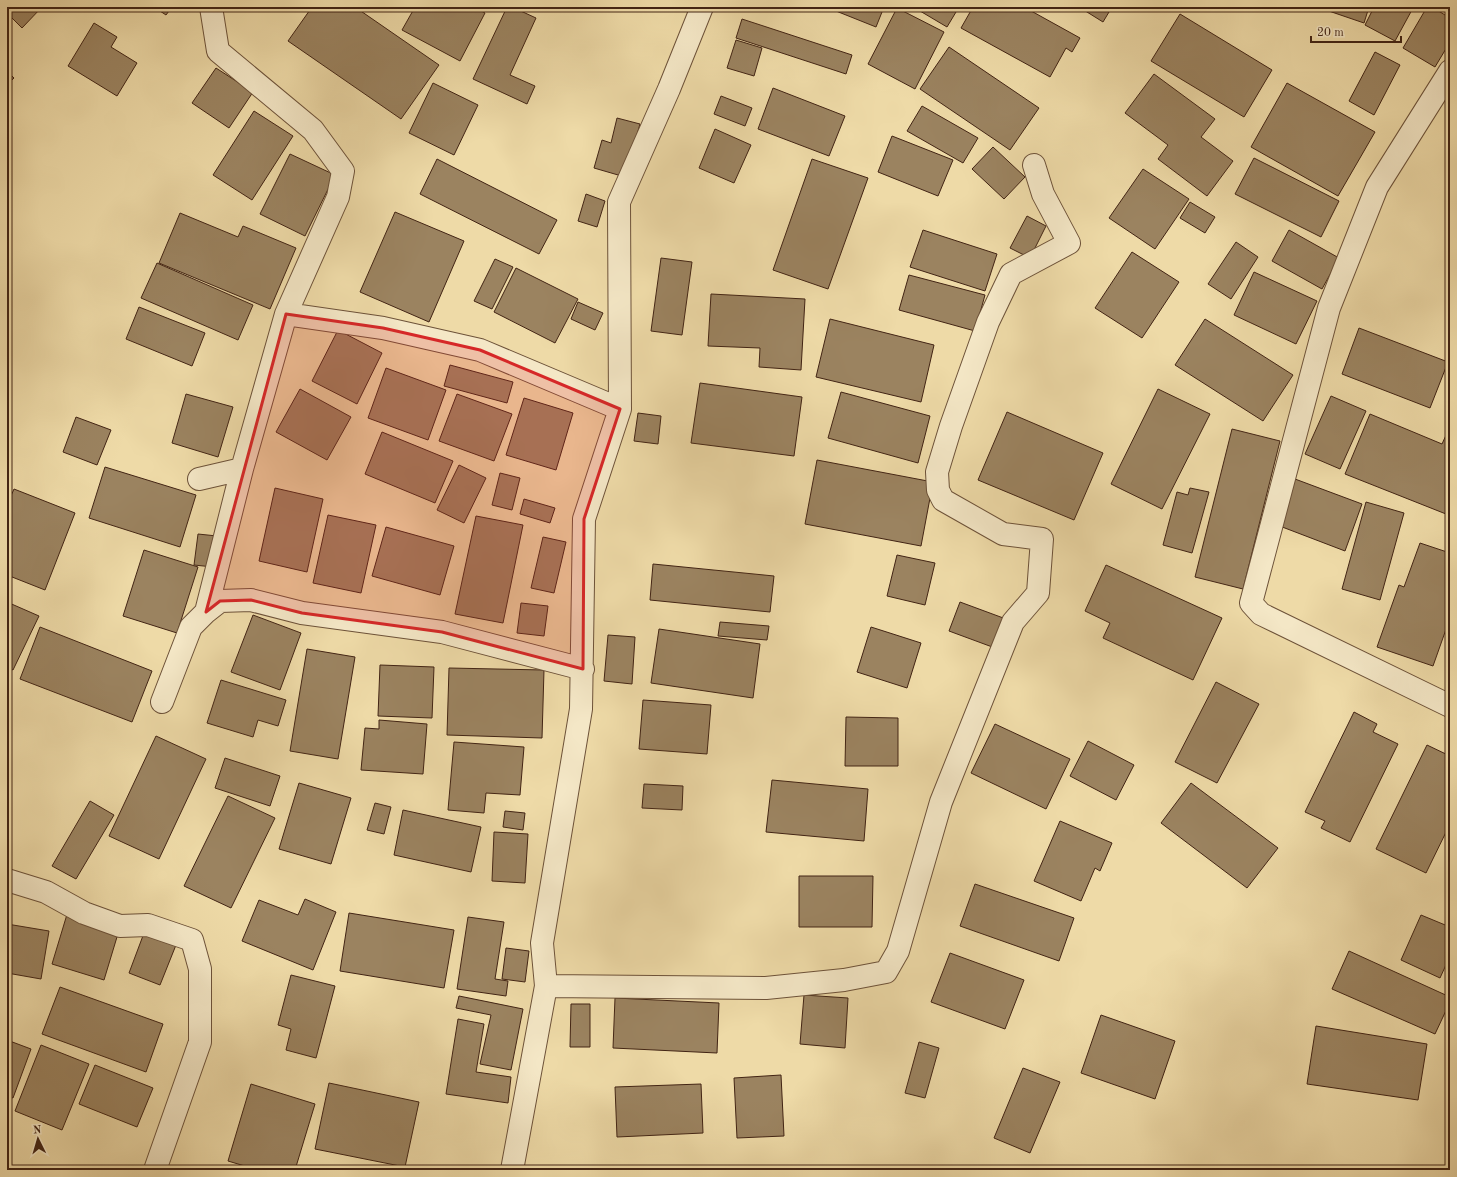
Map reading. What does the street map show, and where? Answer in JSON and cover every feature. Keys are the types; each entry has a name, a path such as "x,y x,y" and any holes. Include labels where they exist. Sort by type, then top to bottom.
{"street":[{"path":"206,612 242,469 286,314 338,197 343,171 313,130 218,51 212,7"},
{"path":"512,1170 546,986 542,943 581,709 583,669 584,519 620,408 619,202 669,89 702,7"},
{"path":"1450,71 1377,187 1329,308 1251,603 1261,614 1450,706"},
{"path":"546,986 766,988 844,980 886,972 898,951 941,802 971,725 1013,622 1038,593 1042,539 1003,534 942,500 938,490 937,472 950,426 988,322 1011,274 1069,243 1042,194 1034,165"},
{"path":"286,314 383,328 480,350 620,408"},
{"path":"199,479 242,469"},
{"path":"162,702 191,627 220,601 251,600 302,612 442,632 583,669"},
{"path":"7,880 46,892 84,913 120,926 148,925 192,940 200,969 200,1042 155,1170"}],"highlighted area":[{"path":"286,314 383,328 480,350 620,409 584,519 583,669 442,632 302,613 251,600 220,601 206,612"}],"building":[{"path":"7,7 42,7 22,28 7,13"},
{"path":"154,7 172,7 166,15"},
{"path":"312,7 355,7 439,65 401,119 288,41"},
{"path":"415,7 474,7 485,13 460,61 402,30"},
{"path":"507,7 512,7 536,18 510,75 535,86 527,104 473,79"},
{"path":"826,7 884,7 876,27"},
{"path":"959,7 947,27 915,8"},
{"path":"973,7 1024,7 1080,38 1072,52 1066,48 1050,77 961,28"},
{"path":"1079,7 1112,7 1103,22"},
{"path":"1369,7 1364,23 1320,8"},
{"path":"1374,7 1413,8 1395,41 1365,25"},
{"path":"1427,7 1432,7 1450,18 1450,42 1435,67 1403,48"},
{"path":"897,8 944,32 915,89 868,64"},
{"path":"1180,14 1272,70 1244,117 1151,61"},
{"path":"742,19 852,55 846,74 736,38"},
{"path":"94,23 117,37 111,47 137,63 117,96 68,66"},
{"path":"736,40 762,48 754,76 727,68"},
{"path":"949,47 1039,108 1010,150 920,89"},
{"path":"1375,52 1400,65 1374,115 1349,101"},
{"path":"216,68 253,92 229,128 192,103"},
{"path":"7,71 14,78 7,85"},
{"path":"1154,74 1215,119 1201,137 1233,161 1207,196 1158,159 1168,145 1125,113"},
{"path":"433,83 478,105 454,155 409,133"},
{"path":"1287,83 1375,132 1338,196 1251,147"},
{"path":"773,88 845,116 829,156 758,129"},
{"path":"721,96 752,108 745,126 714,114"},
{"path":"922,106 978,138 963,163 907,131"},
{"path":"254,111 293,136 252,200 213,175"},
{"path":"617,118 640,124 625,177 594,168 602,140 611,143"},
{"path":"715,129 751,145 734,183 699,168"},
{"path":"892,136 953,160 938,196 878,172"},
{"path":"993,147 1025,177 1004,199 972,169"},
{"path":"290,154 335,175 305,236 260,214"},
{"path":"1254,158 1339,201 1321,237 1235,194"},
{"path":"437,159 557,220 539,254 420,194"},
{"path":"812,159 868,178 828,289 773,270"},
{"path":"1143,169 1189,199 1155,249 1109,218"},
{"path":"586,194 605,201 597,227 578,221"},
{"path":"1190,202 1215,217 1205,233 1180,218"},
{"path":"395,212 464,241 429,322 360,292"},
{"path":"180,213 238,237 243,226 296,248 270,309 159,263"},
{"path":"1027,216 1046,226 1030,258 1010,248"},
{"path":"923,230 997,254 985,291 910,267"},
{"path":"1289,230 1339,258 1322,289 1272,261"},
{"path":"1236,242 1258,257 1231,299 1208,284"},
{"path":"1132,252 1179,282 1142,338 1095,308"},
{"path":"661,258 692,262 682,335 651,331"},
{"path":"495,259 513,267 492,309 474,301"},
{"path":"157,263 253,305 238,340 141,298"},
{"path":"516,268 578,299 555,343 494,312"},
{"path":"1254,272 1317,301 1296,344 1234,315"},
{"path":"909,275 985,295 975,331 899,310"},
{"path":"711,294 805,299 801,370 759,367 760,348 708,346"},
{"path":"578,302 603,313 595,330 571,319"},
{"path":"139,307 205,333 192,366 126,339"},
{"path":"830,319 934,345 921,402 816,377"},
{"path":"1205,319 1293,375 1263,421 1175,365"},
{"path":"1359,328 1448,362 1430,408 1342,374"},
{"path":"338,330 382,353 357,404 312,381"},
{"path":"450,365 513,382 507,403 444,386"},
{"path":"386,368 446,390 428,440 368,418"},
{"path":"700,383 802,397 794,456 691,443"},
{"path":"300,389 351,417 327,460 276,432"},
{"path":"1158,389 1210,414 1162,509 1111,484"},
{"path":"841,392 930,416 918,463 828,438"},
{"path":"186,394 233,407 218,457 172,443"},
{"path":"457,394 512,414 494,461 439,441"},
{"path":"1331,396 1366,411 1340,469 1305,454"},
{"path":"524,398 573,413 556,470 506,455"},
{"path":"1007,412 1103,453 1074,520 978,480"},
{"path":"638,413 661,416 658,444 634,441"},
{"path":"1370,414 1442,444 1447,433 1450,435 1450,504 1446,514 1345,474"},
{"path":"76,417 111,430 97,465 63,452"},
{"path":"1232,429 1280,441 1243,589 1195,577"},
{"path":"382,432 453,461 435,503 365,474"},
{"path":"817,460 933,482 921,546 805,524"},
{"path":"459,465 486,478 464,523 437,510"},
{"path":"105,467 196,495 180,547 89,518"},
{"path":"500,473 520,478 512,510 492,505"},
{"path":"1295,479 1362,504 1345,551 1277,525"},
{"path":"275,488 323,499 307,572 259,561"},
{"path":"1190,488 1209,492 1192,553 1163,545 1177,492 1188,495"},
{"path":"14,489 75,513 45,590 7,575 7,505"},
{"path":"524,499 555,508 550,523 520,514"},
{"path":"1366,502 1404,513 1380,600 1342,589"},
{"path":"328,515 376,525 361,593 313,583"},
{"path":"476,516 523,525 503,623 455,614"},
{"path":"386,527 454,546 440,595 372,576"},
{"path":"198,534 217,536 213,567 194,565"},
{"path":"543,537 566,542 554,593 531,588"},
{"path":"1420,543 1450,553 1450,618 1433,666 1377,647 1399,585 1404,587"},
{"path":"144,550 198,567 177,633 123,616"},
{"path":"897,555 935,563 925,605 887,596"},
{"path":"653,564 774,576 770,612 650,600"},
{"path":"1106,565 1222,618 1193,680 1103,638 1110,623 1085,611"},
{"path":"7,602 39,616 13,670 7,667"},
{"path":"960,602 1006,619 995,648 949,631"},
{"path":"521,603 548,606 544,636 517,633"},
{"path":"253,615 301,633 280,690 231,672"},
{"path":"720,622 769,626 767,640 718,636"},
{"path":"40,627 152,671 132,722 20,679"},
{"path":"871,627 921,643 907,688 857,672"},
{"path":"659,629 760,644 753,698 651,683"},
{"path":"608,635 635,637 632,684 604,681"},
{"path":"307,649 355,657 338,759 290,751"},
{"path":"380,665 434,667 432,718 378,716"},
{"path":"449,668 544,670 542,738 447,735"},
{"path":"221,680 286,700 278,726 258,720 253,737 207,723"},
{"path":"1216,682 1259,704 1217,783 1175,762"},
{"path":"643,700 711,705 707,754 639,749"},
{"path":"1354,712 1377,724 1373,732 1398,744 1350,842 1321,828 1325,821 1305,812"},
{"path":"846,717 898,718 898,766 845,766"},
{"path":"379,720 427,724 423,774 361,770 365,728 379,729"},
{"path":"995,724 1070,759 1046,809 971,773"},
{"path":"156,736 206,759 159,859 109,836"},
{"path":"1088,741 1134,765 1116,800 1070,776"},
{"path":"454,742 524,747 520,795 486,793 484,813 448,810"},
{"path":"1427,745 1450,756 1450,824 1426,873 1376,849"},
{"path":"225,758 280,776 270,806 215,788"},
{"path":"772,780 868,789 864,841 766,832"},
{"path":"299,783 351,798 331,864 279,849"},
{"path":"1191,783 1278,848 1247,888 1161,823"},
{"path":"644,784 683,786 682,810 642,808"},
{"path":"228,796 275,818 231,908 184,886"},
{"path":"90,801 114,815 76,879 52,866"},
{"path":"375,803 391,807 384,834 367,830"},
{"path":"403,810 481,827 471,872 394,855"},
{"path":"505,811 525,813 523,830 503,827"},
{"path":"1060,821 1112,843 1100,871 1095,868 1081,901 1034,881"},
{"path":"494,832 528,834 525,883 492,881"},
{"path":"799,876 873,876 872,927 799,927"},
{"path":"975,884 1074,918 1059,961 960,926"},
{"path":"305,899 336,912 313,970 242,941 259,900 298,915"},
{"path":"68,911 120,927 104,980 52,964"},
{"path":"349,913 454,930 444,988 340,971"},
{"path":"1421,915 1450,927 1450,956 1440,978 1401,960"},
{"path":"468,917 504,922 495,979 508,981 506,996 457,989"},
{"path":"7,924 49,931 41,979 7,973"},
{"path":"144,933 176,945 160,985 129,973"},
{"path":"506,948 529,951 525,982 502,979"},
{"path":"1349,951 1450,997 1450,1002 1435,1034 1332,989"},
{"path":"950,953 1024,980 1005,1029 931,1002"},
{"path":"291,975 335,986 316,1058 286,1050 291,1029 278,1025"},
{"path":"60,987 163,1024 146,1072 42,1034"},
{"path":"804,995 848,998 845,1048 800,1044"},
{"path":"459,996 523,1009 511,1070 480,1064 491,1015 456,1008"},
{"path":"615,998 719,1003 717,1053 613,1048"},
{"path":"571,1004 590,1004 590,1047 570,1047"},
{"path":"1101,1015 1175,1041 1155,1099 1081,1073"},
{"path":"458,1019 484,1024 476,1072 511,1077 508,1103 446,1094"},
{"path":"1316,1026 1427,1044 1418,1100 1307,1084"},
{"path":"7,1040 31,1049 13,1098 7,1096"},
{"path":"919,1042 939,1048 925,1098 905,1093"},
{"path":"41,1045 89,1064 62,1130 15,1111"},
{"path":"95,1065 153,1088 137,1127 79,1104"},
{"path":"1023,1068 1060,1082 1030,1153 994,1138"},
{"path":"781,1075 784,1136 737,1138 734,1078"},
{"path":"329,1083 419,1102 405,1167 315,1149"},
{"path":"251,1084 315,1104 295,1170 258,1170 228,1161"},
{"path":"701,1084 703,1133 617,1137 615,1087"}]}
